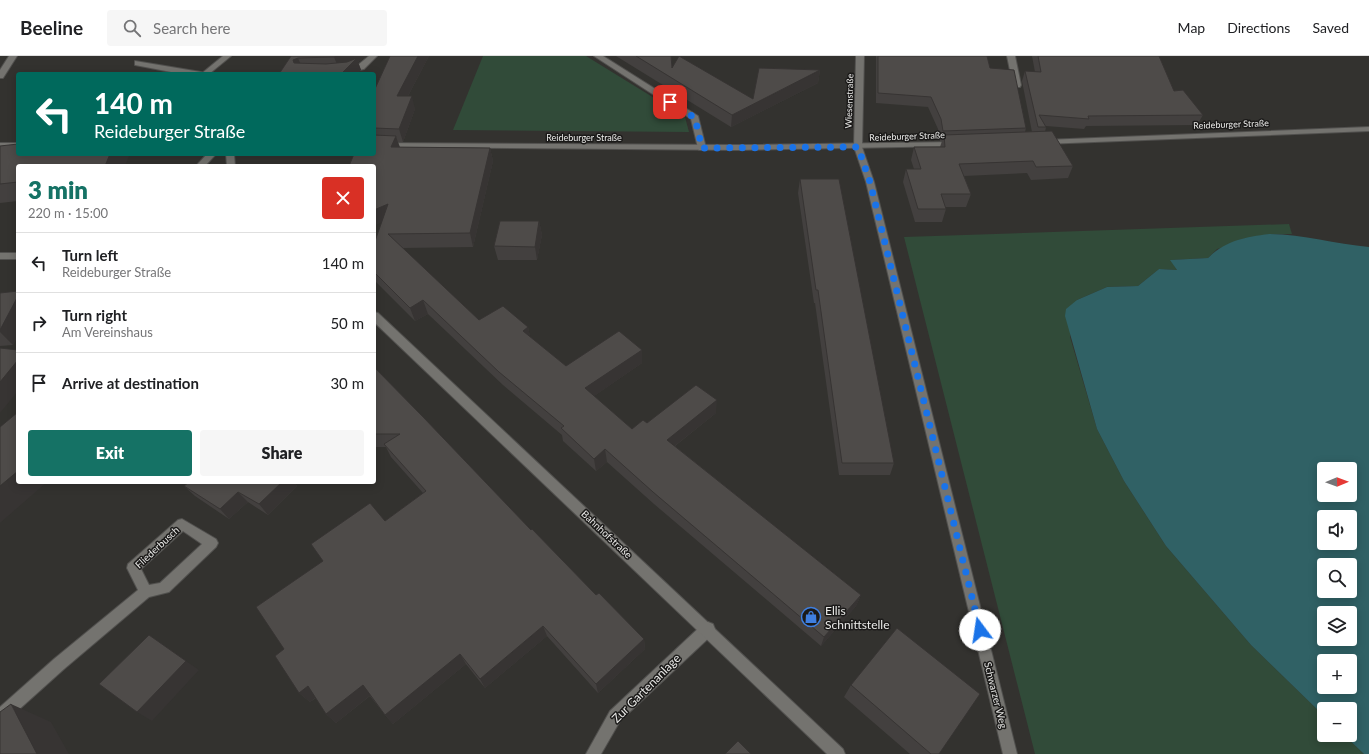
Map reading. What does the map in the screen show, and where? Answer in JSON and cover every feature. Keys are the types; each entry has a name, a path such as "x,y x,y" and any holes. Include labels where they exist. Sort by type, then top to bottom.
{"street":[{"path":"0,76 14,56"},
{"path":"207,72 227,56"},
{"path":"337,72 361,67 373,56"},
{"path":"598,56 695,118 702,148"},
{"name":"Wiesenstraße","path":"858,147 860,56"},
{"path":"1011,56 1018,92"},
{"path":"138,63 186,72"},
{"name":"Reideburger Straße","path":"1037,142 1369,129"},
{"name":"Reideburger Straße","path":"376,145 702,148 858,147 967,144"},
{"path":"0,145 16,145"},
{"name":"Schwarzer Weg","path":"858,147 870,182 1010,754"},
{"path":"202,164 210,156"},
{"path":"0,256 16,256"},
{"name":"Bahnhofstraße","path":"376,318 708,629 838,754"},
{"name":"Fliederbusch","path":"0,717 59,664 146,592 164,588 212,543 182,524 133,568 146,592"},
{"name":"Zur Gartenanlage","path":"593,754 615,716 708,629"}],"green space":[{"path":"483,56 586,56 685,117 689,132 453,130"},
{"path":"1289,224 1292,234 1269,234 1217,249 1208,258 1171,260 1177,270 1159,269 1138,286 1107,287 1077,300 1070,337 1097,429 1124,481 1166,546 1251,645 1317,709 1317,742 1351,742 1364,754 1035,754 904,237"}],"water":[{"path":"1269,234 1282,234 1369,247 1369,754 1364,754 1351,742 1357,742 1357,702 1317,702 1317,709 1251,645 1166,546 1124,481 1097,429 1065,316 1066,309 1077,300 1107,287 1138,286 1159,269 1177,270 1170,260 1208,258 1228,244 1244,238"}],"building":[{"path":"291,56 338,56 298,58 293,60 294,63 326,64 347,62 357,58 343,72 280,72"},
{"path":"390,56 418,56 397,96 412,96 399,129 376,128 376,87"},
{"path":"636,56 671,56 672,68 679,56 753,99 759,68 820,70 732,115"},
{"path":"878,56 987,56 990,68 1014,70 1026,128 943,131 941,119 931,97 878,93"},
{"path":"1038,56 1159,56 1174,91 1183,90 1203,115 1088,116 1089,119 1039,115 1046,127 1038,127 1025,71 1041,72"},
{"path":"1052,131 1073,166 1036,167 1033,161 959,164 971,194 941,194 946,209 918,209 906,169 921,169 914,147 945,147 944,135"},
{"path":"376,135 396,136 391,147 490,148 470,233 388,234 479,320 503,306 528,327 523,331 566,366 619,331 642,350 585,388 632,429 643,420 647,423 696,385 717,400 667,440 861,595 824,637 653,492 605,449 594,459 561,428 564,426 499,372 423,300 410,308 376,274 376,238 388,204 376,209 376,164 350,164 353,156 376,156"},
{"path":"16,144 16,156 109,156 106,164 16,164 16,182 0,184 0,146"},
{"path":"800,179 839,179 894,463 842,463 818,290 816,290"},
{"path":"500,221 539,221 535,247 494,246"},
{"path":"16,291 16,300 0,330 0,293"},
{"path":"0,348 16,350 16,362 0,382"},
{"path":"376,369 531,530 532,529 596,595 599,593 644,639 596,684 543,626 480,679 460,654 385,715 363,685 326,714 308,686 299,693 275,656 284,649 256,607 323,561 311,544 370,503 385,521 426,491 384,444 400,434 376,434"},
{"path":"16,414 16,473 0,486 0,427"},
{"path":"186,484 280,484 259,504 238,492 220,509 184,486"},
{"path":"897,628 980,694 939,754 931,754 851,685"},
{"path":"149,635 186,661 137,712 99,684"},
{"path":"11,704 37,754 0,754 0,712"},
{"path":"738,741 751,754 725,754"}],"place":[{"name":"Ellis Schnittstelle","path":"811,617"}],"route":[{"path":"670,102 695,118 702,148 858,147 870,182 980,630"}]}
